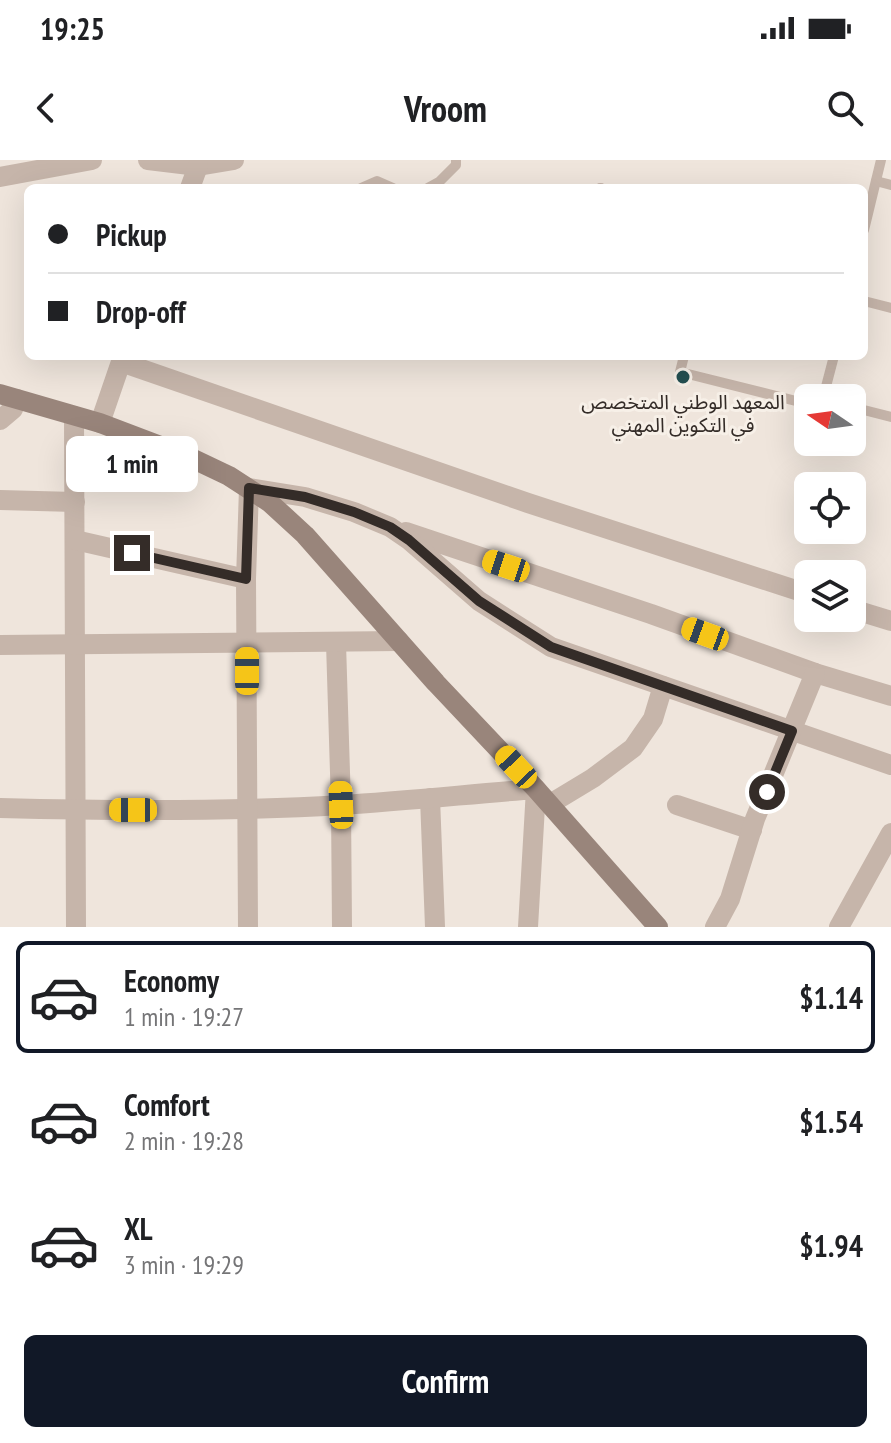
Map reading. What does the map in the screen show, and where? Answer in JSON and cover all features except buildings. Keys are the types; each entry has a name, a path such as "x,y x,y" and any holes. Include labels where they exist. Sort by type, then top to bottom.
{"street":[{"path":"0,177 92,160"},
{"path":"148,160 198,166 234,160"},
{"path":"191,184 198,166"},
{"path":"100,423 122,360"},
{"path":"125,360 528,503 794,589"},
{"path":"9,397 100,423 208,465 249,488 287,518 550,804 658,927"},
{"path":"0,420 13,409 9,397"},
{"path":"74,416 76,927"},
{"path":"249,488 305,497 354,512 815,673 891,696"},
{"path":"248,927 246,579 249,488"},
{"path":"0,500 75,502"},
{"path":"390,527 479,601 551,647 891,765"},
{"path":"75,540 246,579"},
{"path":"866,613 891,621"},
{"path":"0,645 399,641"},
{"path":"336,643 342,927"},
{"path":"715,927 730,899 752,830 815,673"},
{"path":"550,804 593,778 633,748 653,719 663,686"},
{"path":"0,808 247,809 341,805 536,789"},
{"path":"528,927 536,789"},
{"path":"430,798 435,927"},
{"path":"677,805 752,830"},
{"path":"839,927 889,842"}],"lane":[{"path":"435,184 456,165 456,160"},
{"path":"868,214 881,160"},
{"path":"876,181 891,185"},
{"path":"868,302 891,308"},
{"path":"683,360 680,372 794,400"},
{"path":"827,384 833,360"},
{"path":"866,411 891,417"}],"place":[{"name":"المعهد الوطني المتخصص في التكوين المهني","path":"683,377"}],"route":[{"path":"132,553 246,579 249,488 305,497 354,512 390,527 409,540 479,601 551,647 792,731 767,792"}]}
